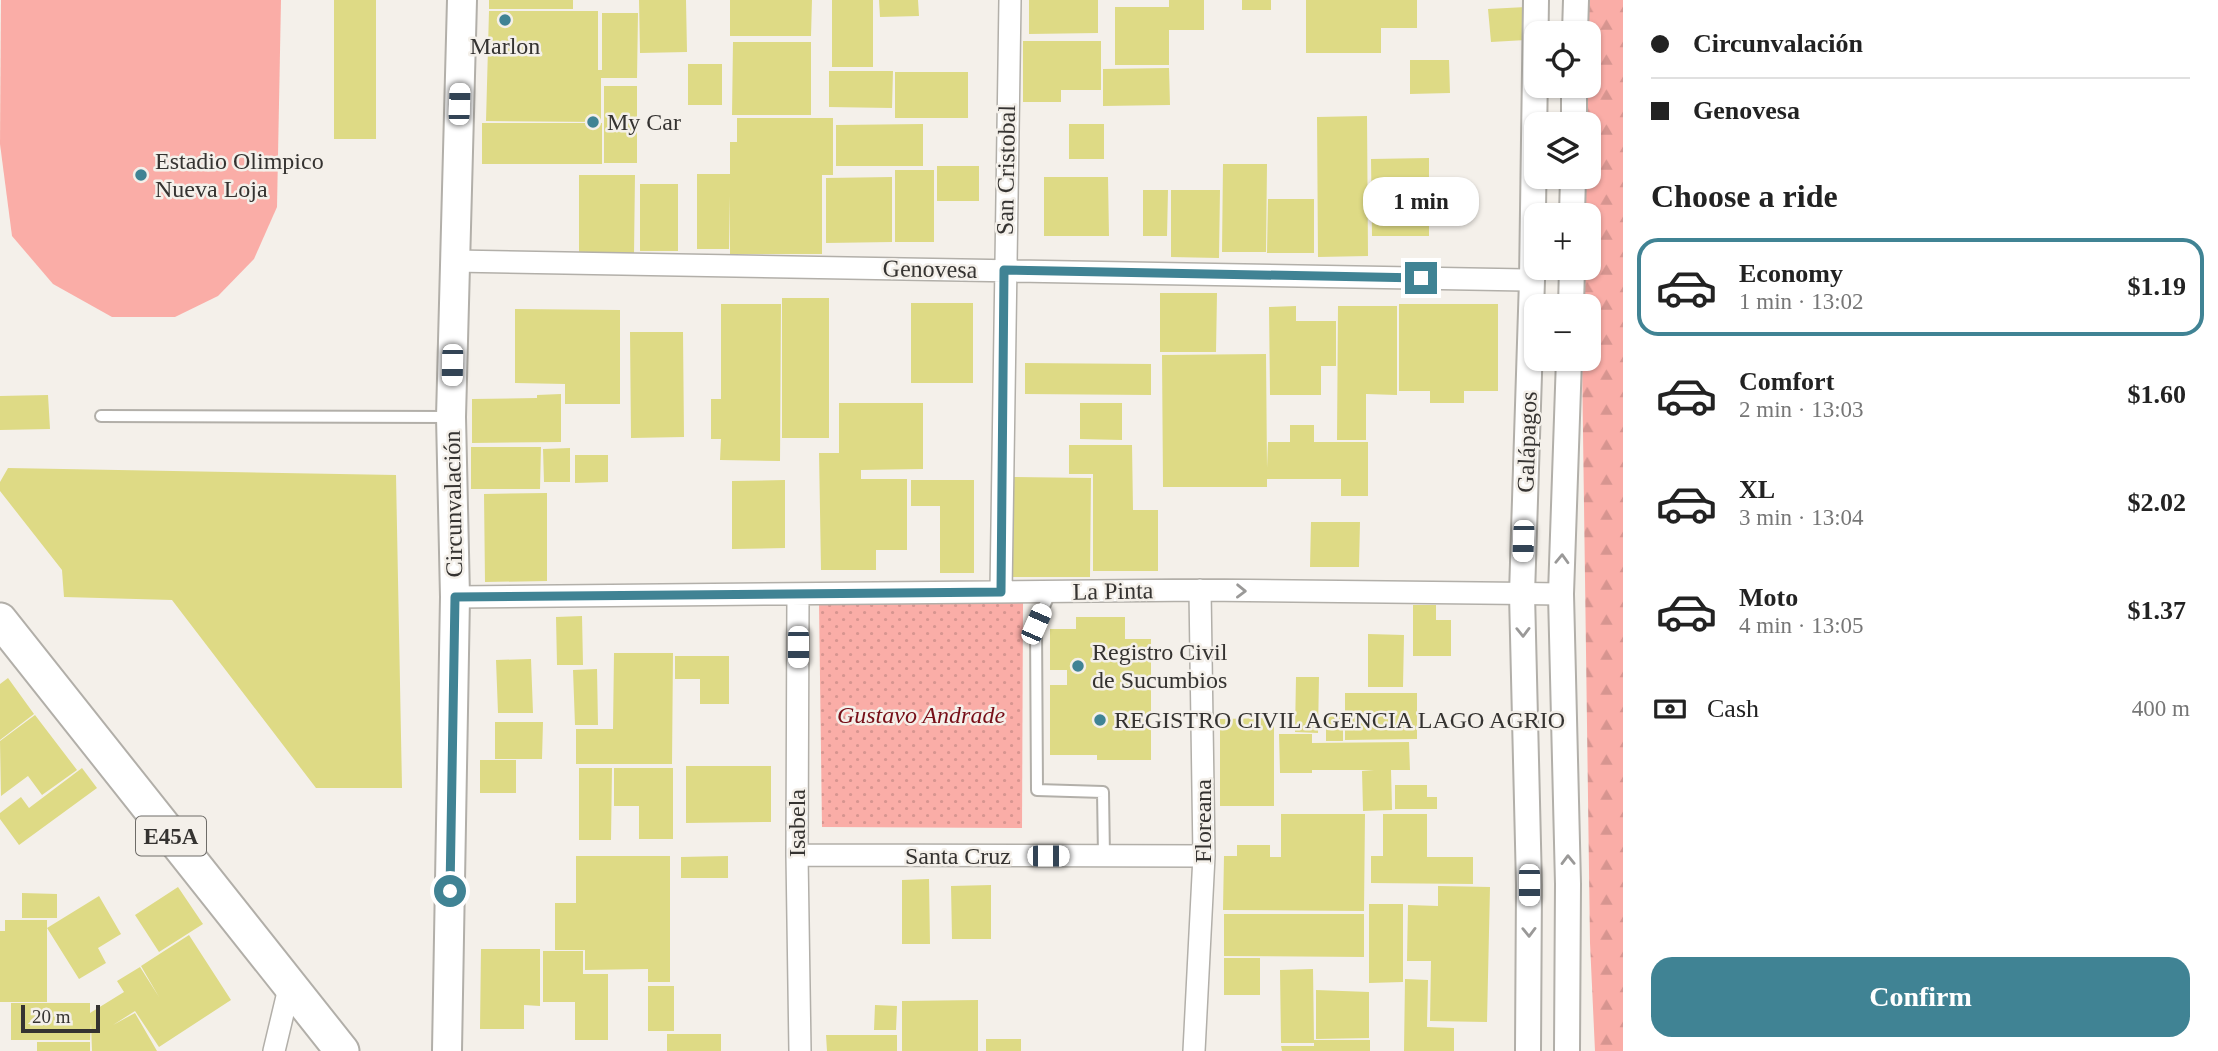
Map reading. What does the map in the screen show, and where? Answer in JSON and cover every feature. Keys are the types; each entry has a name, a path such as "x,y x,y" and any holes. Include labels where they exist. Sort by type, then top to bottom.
{"highway":[{"name":"E45A","path":"0,620 342,1051"}],"main road":[{"name":"Circunvalación","path":"447,1051 455,597 451,417 462,0"}],"street":[{"name":"San Cristobal","path":"1001,592 1010,0"},
{"name":"Galápagos","path":"1533,203 1536,0"},
{"path":"1575,21 1576,0"},
{"name":"Genovesa","path":"454,261 1524,280"},
{"name":"Galápagos","path":"1528,1051 1529,897 1522,594 1532,280"},
{"name":"Galápagos","path":"1567,1051 1569,897 1561,594 1569,371"},
{"name":"La Pinta","path":"455,597 1200,590 1561,594"},
{"name":"Floreana","path":"1194,1051 1204,856 1200,590"},
{"name":"Isabela","path":"798,594 797,855 800,1051"},
{"name":"Santa Cruz","path":"797,855 1204,856"},
{"path":"274,1051 290,984"}],"lane":[{"path":"101,416 451,417"},
{"path":"1051,592 1036,624 1037,790 1103,792 1104,856"}],"green space":[{"name":"Estadio Olimpico Nueva Loja","path":"1,0 281,0 277,207 254,259 218,296 175,317 112,317 53,284 12,236 0,144"},
{"path":"1577,0 1623,0 1623,1051 1595,1051 1590,943 1582,371 1601,371 1601,294 1581,294 1581,280 1601,280 1601,203 1580,203 1579,189 1601,189 1601,112 1579,112 1578,98 1601,98 1601,21 1577,21"},
{"name":"Gustavo Andrade","path":"819,603 1023,603 1022,828 822,827"}],"building":[{"path":"334,0 376,0 376,139 334,139"},
{"path":"489,0 573,0 573,9 489,9"},
{"path":"639,0 686,0 687,52 640,53"},
{"path":"730,0 812,0 811,36 730,36"},
{"path":"832,0 873,0 873,67 832,67"},
{"path":"879,0 918,0 919,16 880,17"},
{"path":"1029,0 1098,0 1098,33 1029,34"},
{"path":"1169,0 1204,0 1204,30 1169,30 1169,65 1115,65 1115,7 1169,7"},
{"path":"1242,0 1271,0 1271,10 1242,10"},
{"path":"1306,0 1417,0 1417,28 1381,28 1381,53 1306,53"},
{"path":"1526,7 1524,40 1491,42 1488,9"},
{"path":"489,11 598,11 598,70 602,70 602,13 638,13 637,78 601,78 601,122 486,121"},
{"path":"1023,41 1101,41 1101,90 1061,90 1061,102 1023,102"},
{"path":"733,42 811,42 811,115 732,115"},
{"path":"1410,60 1449,60 1450,93 1410,94"},
{"path":"688,64 722,64 722,105 688,105"},
{"path":"1169,68 1170,105 1103,106 1103,69"},
{"path":"829,71 893,71 892,108 829,107"},
{"path":"895,72 968,72 968,118 895,118"},
{"path":"604,86 637,86 637,163 604,163"},
{"path":"1367,116 1368,256 1318,257 1317,117"},
{"path":"737,118 833,118 833,175 822,175 822,254 730,254 730,196 729,249 697,249 697,174 730,174 730,142 737,142"},
{"path":"482,123 602,123 602,164 482,164"},
{"path":"923,124 923,166 836,166 836,125"},
{"path":"1069,124 1104,124 1104,159 1069,159"},
{"path":"1429,158 1429,236 1372,236 1371,159"},
{"path":"1223,164 1267,164 1266,252 1222,252"},
{"path":"937,166 979,166 979,201 937,201"},
{"path":"895,170 934,170 934,242 895,242"},
{"path":"579,175 635,175 634,254 579,254"},
{"path":"892,177 892,242 826,243 826,178"},
{"path":"1044,177 1108,177 1109,236 1044,236"},
{"path":"640,184 678,184 678,251 640,251"},
{"path":"1143,190 1168,190 1167,236 1143,236"},
{"path":"1171,190 1220,190 1219,258 1171,257"},
{"path":"1268,199 1314,199 1314,253 1267,253"},
{"path":"1160,293 1217,293 1216,352 1160,352"},
{"path":"782,298 829,298 829,438 782,438"},
{"path":"911,303 973,303 973,383 911,383"},
{"path":"721,304 781,304 780,461 720,460 721,439 711,439 711,399 721,399"},
{"path":"1399,304 1498,304 1498,391 1464,391 1464,403 1430,403 1430,391 1399,391"},
{"path":"1296,306 1296,321 1336,321 1336,366 1321,366 1321,395 1270,395 1269,307"},
{"path":"1338,306 1397,306 1397,395 1366,394 1366,440 1337,440"},
{"path":"515,309 620,310 620,404 565,404 565,384 515,383"},
{"path":"630,332 683,332 684,437 631,438"},
{"path":"1266,354 1267,468 1268,442 1290,442 1290,425 1314,425 1314,442 1368,442 1368,496 1341,496 1341,479 1267,479 1267,487 1163,487 1162,355"},
{"path":"1025,363 1151,364 1151,395 1025,394"},
{"path":"561,394 561,442 472,443 472,399 537,398 537,395"},
{"path":"48,395 50,429 0,430 0,396"},
{"path":"839,403 923,403 923,469 861,470 861,479 907,479 907,550 876,550 876,570 821,570 819,453 839,453"},
{"path":"1080,403 1122,403 1122,440 1080,439"},
{"path":"1069,445 1132,445 1133,510 1158,510 1158,571 1093,571 1093,474 1069,474"},
{"path":"471,447 541,447 540,489 471,489"},
{"path":"570,448 570,482 544,482 543,449"},
{"path":"575,455 608,455 608,482 575,483"},
{"path":"8,468 396,475 402,788 316,788 172,600 64,597 62,570 0,491 0,482"},
{"path":"1012,477 1091,478 1090,577 1011,577"},
{"path":"785,480 785,548 732,549 732,481"},
{"path":"911,480 974,480 974,573 940,573 940,506 911,506"},
{"path":"547,493 547,581 485,582 484,494"},
{"path":"1311,522 1360,522 1359,567 1310,567"},
{"path":"1413,605 1436,605 1436,620 1451,620 1451,656 1413,656"},
{"path":"582,616 583,665 557,665 556,617"},
{"name":"REGISTRO CIVIL AGENCIA LAGO AGRIO","path":"1076,617 1125,617 1125,639 1151,639 1151,760 1097,760 1097,755 1050,755 1050,685 1067,685 1067,670 1050,670 1050,629 1076,629"},
{"path":"1368,634 1404,635 1403,687 1368,687"},
{"path":"614,653 673,653 672,764 576,764 576,729 613,729"},
{"path":"675,656 729,656 729,704 700,704 700,679 675,679"},
{"path":"531,659 533,713 498,713 496,660"},
{"path":"597,669 598,725 575,725 573,670"},
{"path":"1296,677 1319,677 1318,733 1295,732"},
{"path":"8,678 34,714 0,740 0,684"},
{"path":"1345,693 1417,693 1417,739 1345,740"},
{"path":"35,715 77,770 42,795 28,776 1,796 0,741"},
{"path":"1326,716 1343,716 1343,741 1326,741"},
{"path":"1274,718 1274,806 1220,806 1220,719"},
{"path":"495,722 543,722 542,759 495,759"},
{"path":"1279,734 1312,734 1312,743 1409,742 1410,770 1391,770 1392,810 1363,811 1362,771 1374,770 1280,773"},
{"path":"480,760 516,760 516,793 480,793"},
{"path":"686,766 771,766 771,822 686,823"},
{"path":"82,768 97,788 19,845 0,819 0,813 21,797 29,808"},
{"path":"579,768 612,768 611,840 579,840"},
{"path":"614,768 673,768 673,839 639,839 639,806 614,806"},
{"path":"1395,785 1427,785 1427,797 1437,797 1437,809 1395,809"},
{"path":"1281,814 1365,814 1364,911 1223,910 1224,856 1237,856 1237,845 1270,845 1270,857 1281,857"},
{"path":"1383,814 1427,814 1427,857 1473,857 1473,884 1371,883 1371,856 1383,856"},
{"path":"576,856 670,856 670,982 648,982 648,969 585,970 585,950 555,950 555,903 576,903"},
{"path":"728,856 728,878 681,878 681,857"},
{"path":"929,879 930,944 902,944 902,880"},
{"path":"991,885 991,939 952,939 951,886"},
{"path":"1438,886 1490,887 1487,1022 1430,1021 1431,961 1407,961 1408,905 1438,906"},
{"path":"178,887 203,924 159,952 135,915"},
{"path":"22,893 57,894 57,918 22,918"},
{"path":"99,896 121,934 98,948 106,963 79,979 47,928"},
{"path":"1369,904 1403,904 1403,982 1369,983"},
{"path":"1224,914 1364,914 1364,957 1224,956"},
{"path":"5,920 47,920 47,1002 0,1002 0,931 5,931"},
{"path":"189,935 231,1000 159,1047 135,1011 113,1025 135,1013 157,1051 92,1051 91,1023 90,1040 11,1040 11,1003 90,1003 90,1013 124,992 117,981 140,967 159,997 141,966"},
{"path":"481,949 540,949 540,1006 524,1005 524,1029 480,1029"},
{"path":"543,951 583,951 583,974 608,974 608,1040 575,1040 575,1002 543,1002"},
{"path":"1224,958 1260,958 1260,995 1224,995"},
{"path":"1313,969 1314,1040 1370,1040 1370,1051 1282,1051 1281,1046 1314,1046 1314,1043 1281,1043 1280,970"},
{"path":"1405,979 1428,980 1427,1027 1454,1028 1454,1051 1404,1051"},
{"path":"648,986 674,986 674,1031 648,1031"},
{"path":"1316,990 1369,992 1369,1038 1316,1039"},
{"path":"978,1000 978,1051 902,1051 902,1001"},
{"path":"875,1005 897,1006 896,1030 874,1030"},
{"path":"667,1034 721,1034 721,1051 667,1051"},
{"path":"826,1035 897,1035 897,1051 827,1051"},
{"path":"986,1039 1021,1039 1021,1051 986,1051"},
{"path":"37,1042 90,1042 90,1051 37,1051"}],"place":[{"name":"Marlon","path":"505,20"},
{"name":"My Car","path":"593,122"},
{"name":"Estadio Olimpico Nueva Loja","path":"141,175"},
{"name":"Registro Civil de Sucumbios","path":"1078,666"},
{"name":"REGISTRO CIVIL AGENCIA LAGO AGRIO","path":"1100,720"}],"route":[{"path":"450,891 455,597 1001,592 1004,270 1421,278"}]}
